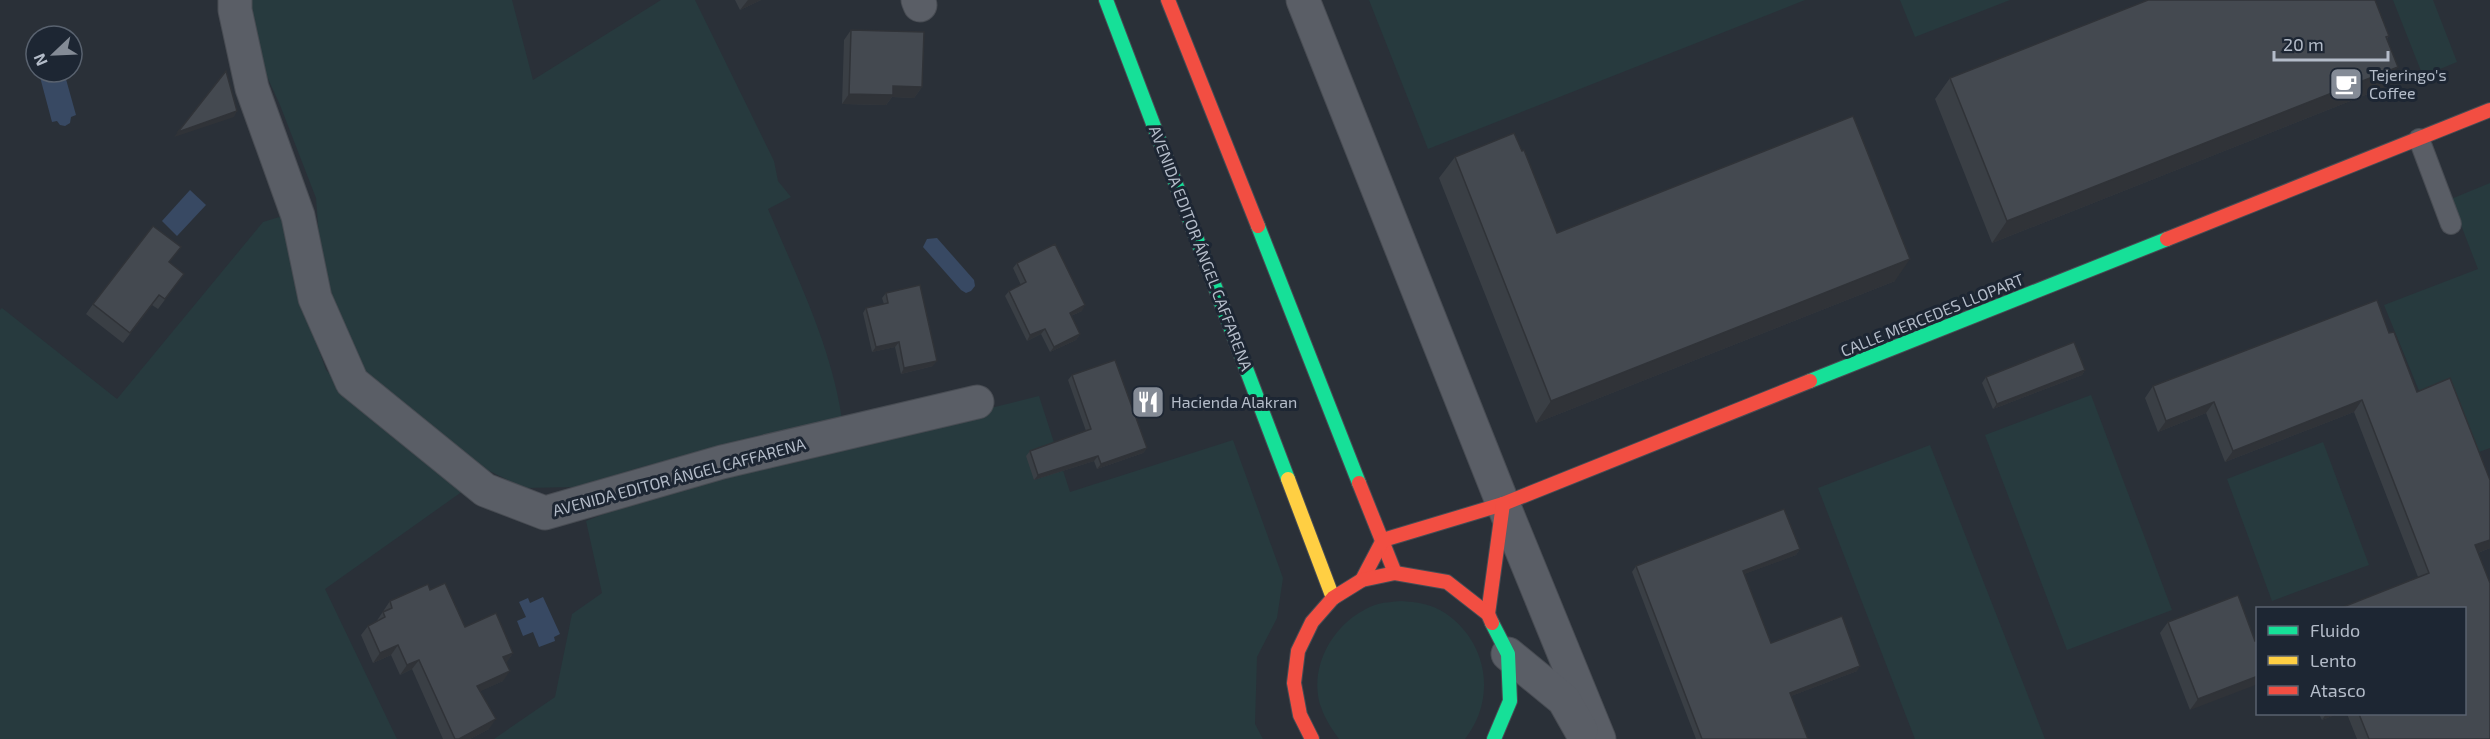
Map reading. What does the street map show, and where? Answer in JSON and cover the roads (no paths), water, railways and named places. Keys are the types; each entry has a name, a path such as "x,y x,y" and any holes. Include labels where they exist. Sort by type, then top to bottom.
{"main road":[{"name":"AVENIDA EDITOR ÁNGEL CAFFARENA","path":"1106,0 1333,598"},
{"path":"1168,0 1395,573"},
{"name":"CALLE MERCEDES LLOPART","path":"1383,540 1503,504 2490,110"},
{"path":"1488,614 1503,504"},
{"path":"1362,580 1383,540"},
{"path":"1312,739 1300,715 1294,683 1298,651 1312,622 1333,598 1362,580 1395,573 1447,582 1488,614 1508,654 1510,701 1494,739"}],"street":[{"name":"AVENIDA EDITOR ÁNGEL CAFFARENA","path":"235,0 235,10 252,88 298,216 315,298 352,382 485,490 545,513 722,462 977,402"},
{"path":"1303,0 1599,739"},
{"path":"1508,654 1564,700 1586,739"}],"lane":[{"path":"2419,138 2451,224"}],"water":[{"path":"42,84 67,84 76,115 71,117 70,123 65,126 60,125 57,121 52,122"},
{"path":"190,190 206,205 177,236 162,221"},
{"path":"937,238 974,280 975,286 971,291 966,293 961,290 923,247 927,239"},
{"path":"543,597 560,634 554,637 555,641 539,647 533,632 523,636 517,621 526,617 519,602 528,598 530,603"}],"place":[{"name":"Tejeringo's Coffee","path":"2346,84"},
{"name":"Hacienda Alakran","path":"1148,402"}]}
